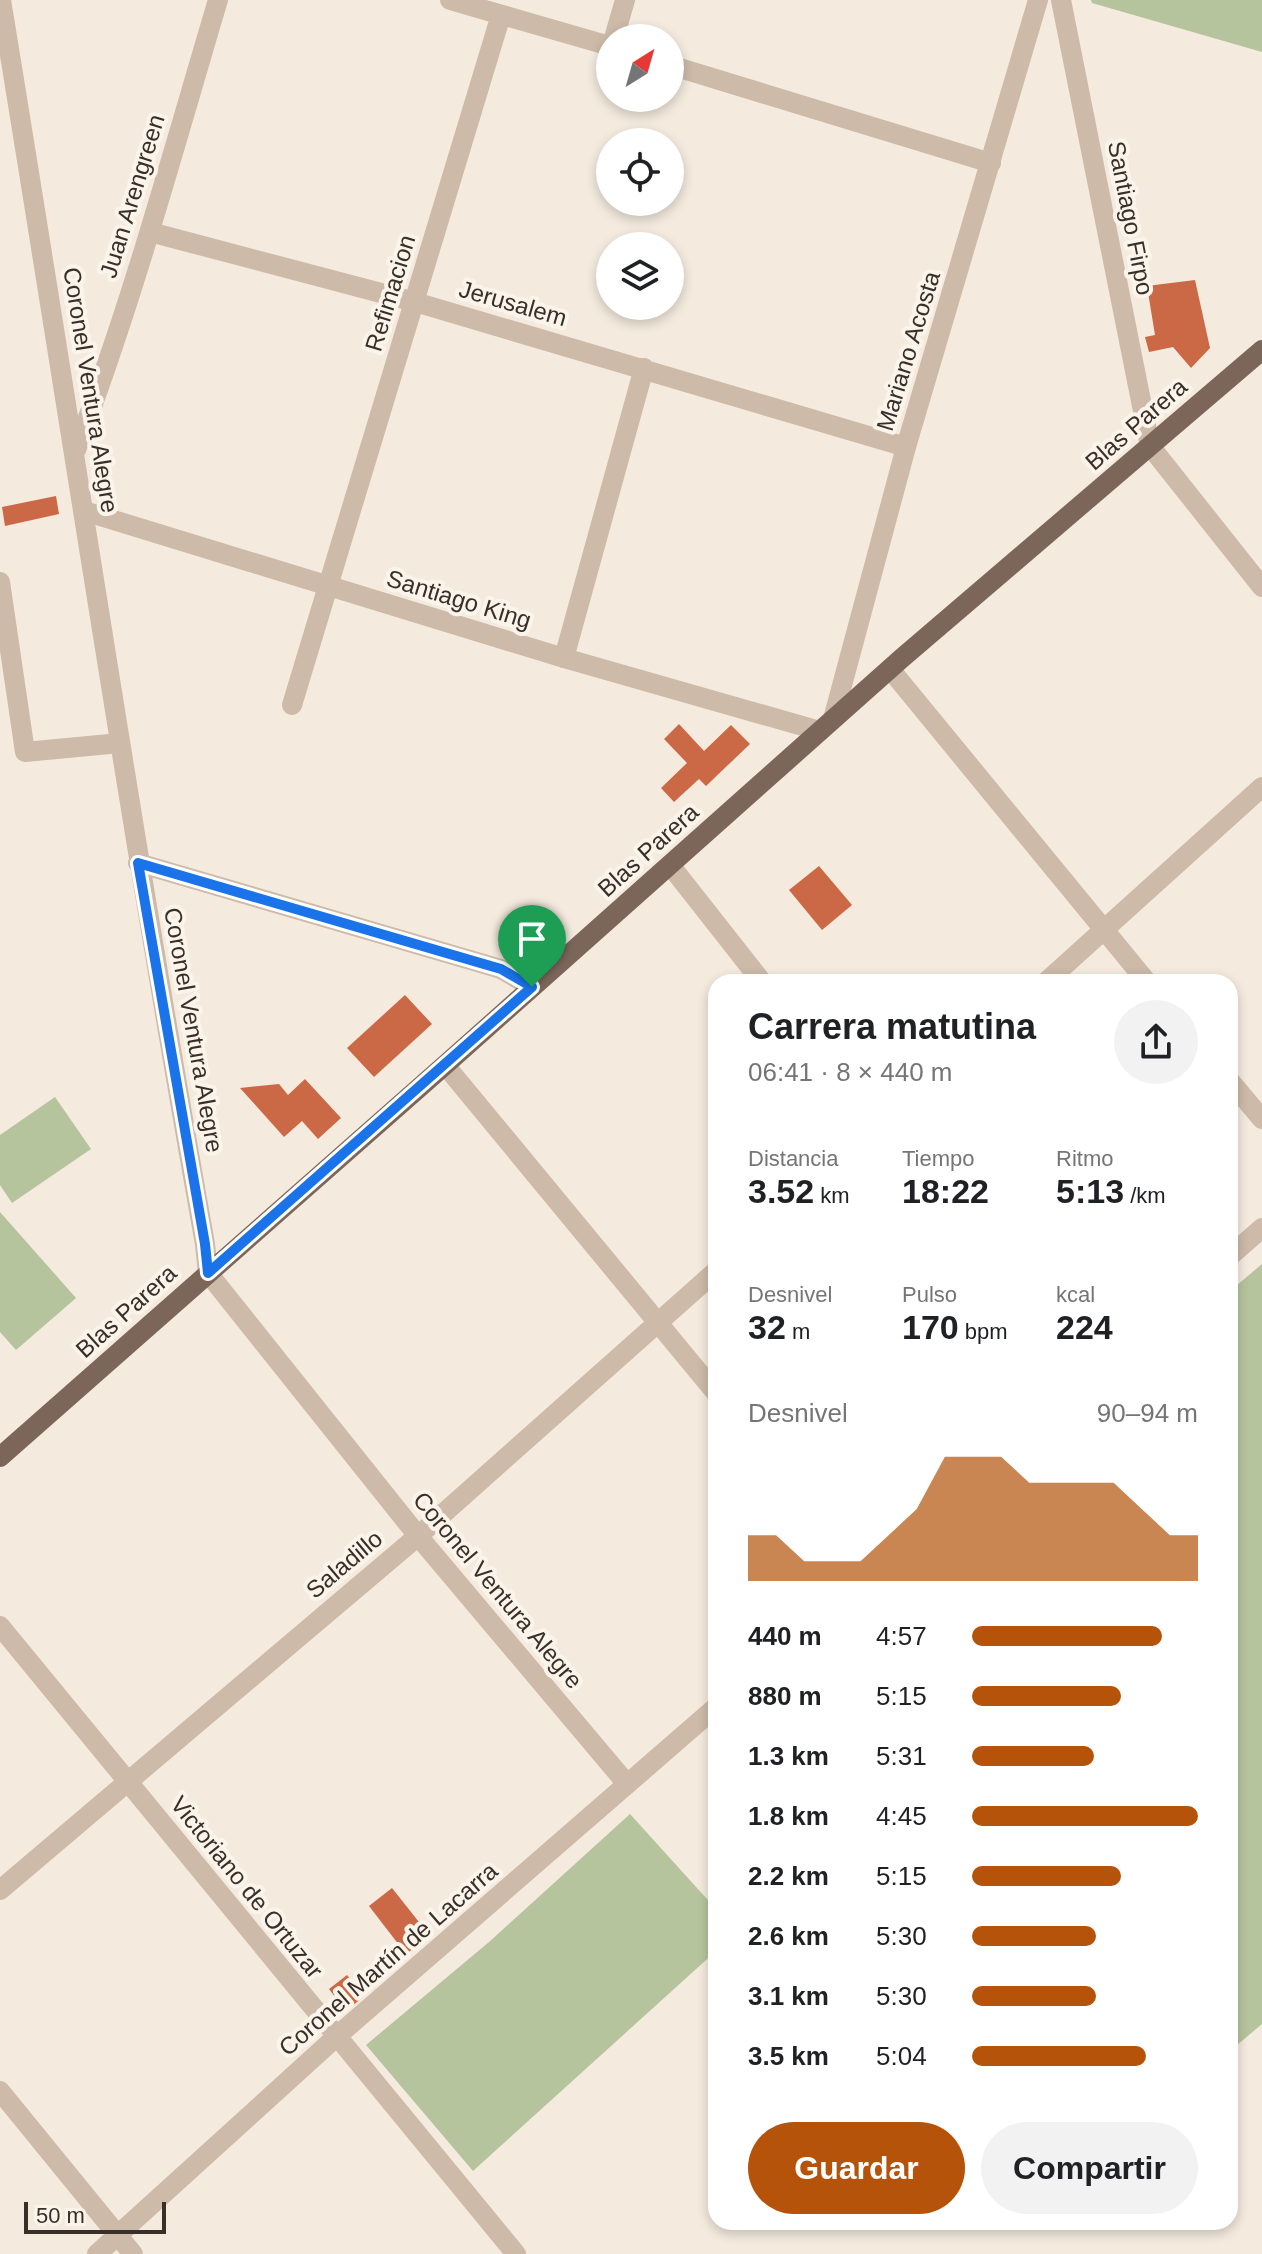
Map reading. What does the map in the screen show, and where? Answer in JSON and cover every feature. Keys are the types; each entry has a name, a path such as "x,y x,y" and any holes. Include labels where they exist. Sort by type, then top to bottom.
{"main road":[{"name":"Blas Parera","path":"0,1457 890,669 1262,350"}],"street":[{"name":"Coronel Ventura Alegre","path":"1,0 76,451 138,863 208,1273 418,1536 627,1784"},
{"name":"Juan Arengreen","path":"76,451 150,232 218,0"},
{"path":"450,0 596,42"},
{"path":"618,24 625,0"},
{"name":"Mariano Acosta","path":"827,725 1038,0"},
{"name":"Santiago Firpo","path":"1061,0 1150,446"},
{"name":"Refimacion","path":"292,705 501,15"},
{"path":"684,69 991,163"},
{"name":"Jerusalem","path":"150,232 415,302 906,447"},
{"path":"564,658 644,368"},
{"path":"1150,446 1262,587"},
{"name":"Santiago King","path":"84,511 564,658 827,725"},
{"path":"0,582 25,752 120,743"},
{"path":"890,669 1140,974"},
{"path":"1055,974 1262,787"},
{"path":"138,863 501,969 532,987"},
{"path":"670,865 756,974"},
{"path":"445,1065 708,1383"},
{"path":"1238,1090 1262,1119"},
{"path":"1238,1249 1262,1228"},
{"name":"Saladillo","path":"0,1890 418,1536 708,1278"},
{"name":"Victoriano de Ortuzar","path":"0,1626 516,2254"},
{"name":"Coronel Martín de Lacarra","path":"97,2254 336,2037 708,1714"},
{"path":"0,2091 133,2254"}],"green space":[{"path":"1091,0 1262,0 1262,52 1092,3"},
{"path":"55,1097 91,1149 12,1203 0,1185 0,1135"},
{"path":"0,1212 76,1298 16,1350 0,1332"},
{"path":"1262,1264 1262,2024 1238,2044 1238,1284"},
{"path":"630,1814 708,1900 708,1958 473,2171 366,2045 489,1942"}],"building":[{"path":"1195,280 1210,348 1191,368 1173,347 1149,352 1145,337 1155,335 1147,286"},
{"path":"56,496 59,514 5,526 2,507"},
{"path":"679,724 704,751 731,725 750,744 706,786 699,779 674,802 661,788 687,763 664,739"},
{"path":"819,866 852,905 822,930 789,890"},
{"path":"405,995 432,1024 374,1077 347,1048"},
{"path":"305,1079 341,1118 318,1139 302,1121 284,1137 240,1088 279,1084 288,1095"},
{"path":"392,1888 430,1936 406,1954 369,1906"},
{"path":"347,1975 363,1997 351,2007 341,2005 329,1989"}],"route":[{"path":"138,863 501,969 532,987 445,1065 208,1273 138,863"}]}
